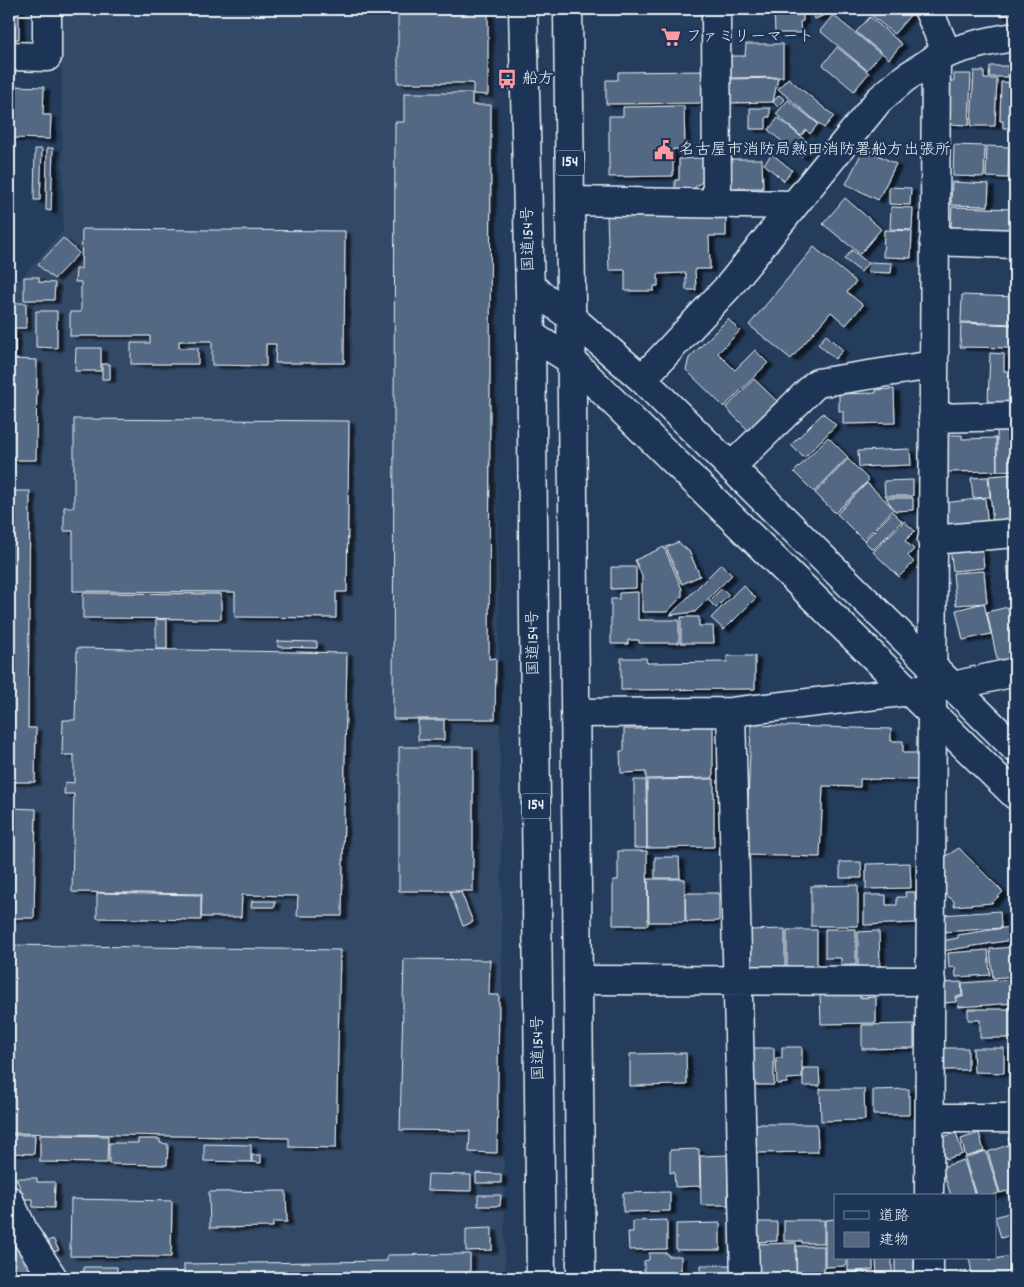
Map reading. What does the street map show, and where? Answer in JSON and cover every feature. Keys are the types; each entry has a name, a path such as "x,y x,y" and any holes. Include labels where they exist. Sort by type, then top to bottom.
{"main road":[{"path":"9,56 46,57 47,9"},
{"name":"国道154号","path":"523,9 531,335 541,1278"},
{"name":"154","path":"568,9 581,1278"},
{"path":"716,9 717,204"},
{"path":"928,9 941,56 934,241 929,1194"},
{"path":"642,380 729,286 879,100 904,78 941,56 958,49 992,40 1015,37"},
{"path":"571,200 794,205"},
{"path":"934,241 1015,244"},
{"path":"530,286 572,318 642,380 731,467 932,689 1015,795"},
{"path":"531,335 572,361 932,689 1015,748"},
{"path":"731,467 817,383 933,365"},
{"path":"933,418 1015,416"},
{"path":"932,540 1015,533"},
{"path":"576,713 731,712 932,689 1015,672"},
{"path":"731,712 745,1278"},
{"path":"578,980 931,981"},
{"path":"930,1118 1015,1118"},
{"path":"9,1200 25,1234 53,1278"},
{"path":"929,1260 929,1278"}],"shaded area":[{"path":"61,9 493,9 505,1278 62,1278 30,1225 9,1176 9,272 19,281 63,231"},
{"path":"9,1237 31,1275 33,1278 9,1278"}],"building":[{"path":"9,9 19,9 19,39 9,39"},
{"path":"398,9 488,9 488,95 473,94 473,83 398,83"},
{"path":"774,9 803,9 803,21 800,22 801,33 775,33"},
{"path":"811,9 839,9 815,19"},
{"path":"877,9 909,9 913,12 894,34 871,15"},
{"path":"996,9 1015,9 1015,13 1000,16"},
{"path":"833,15 881,54 867,70 820,31"},
{"path":"870,17 902,44 889,59 856,32"},
{"path":"746,44 783,44 783,77 730,78 730,56 745,56"},
{"path":"837,47 869,73 854,91 823,65"},
{"path":"990,66 1008,66 1008,77 989,77"},
{"path":"705,71 706,103 606,104 606,80 618,80 618,72"},
{"path":"974,71 984,71 984,79 997,79 995,126 971,126"},
{"path":"954,74 971,74 969,125 945,124 946,80 954,81"},
{"path":"778,78 773,102 730,103 730,79"},
{"path":"788,78 834,116 824,128 778,89"},
{"path":"1001,82 1015,83 1015,128 1003,128 1003,121 1000,121"},
{"path":"9,86 44,87 43,115 51,115 50,139 9,138"},
{"path":"404,93 472,93 472,105 491,105 489,659 496,658 495,719 393,719 395,122 404,122"},
{"path":"779,95 785,100 778,107 773,102"},
{"path":"788,100 818,124 810,134 806,130 801,136 776,114"},
{"path":"684,106 685,149 673,149 673,176 609,177 609,116 623,116 623,107"},
{"path":"750,108 770,108 770,117 766,117 766,129 750,129"},
{"path":"778,118 811,145 801,157 768,130"},
{"path":"954,145 985,146 984,177 953,176"},
{"path":"987,146 1009,147 1008,178 986,177"},
{"path":"47,148 53,148 51,211 46,210"},
{"path":"864,148 896,164 878,200 846,184"},
{"path":"35,149 42,149 40,200 34,200"},
{"path":"772,154 792,170 784,181 764,164"},
{"path":"703,158 703,181 693,189 675,189 675,180 679,180 679,159"},
{"path":"731,159 762,159 763,188 731,188"},
{"path":"1012,168 1015,168 1015,206 1010,205"},
{"path":"952,182 989,184 988,206 951,205"},
{"path":"889,187 911,188 910,205 889,204"},
{"path":"845,198 881,229 860,254 823,224"},
{"path":"891,207 913,208 912,230 890,229"},
{"path":"952,207 1015,209 1015,232 951,230"},
{"path":"726,214 726,236 709,236 710,269 695,269 696,290 686,290 686,273 658,274 658,286 654,286 654,291 625,291 625,270 609,270 607,215"},
{"path":"82,229 345,231 344,363 275,363 276,344 266,344 266,366 212,365 212,341 179,341 179,348 198,348 198,364 131,364 131,343 150,343 150,336 70,336 70,312 81,312 81,282 75,282 76,269 81,269"},
{"path":"884,230 912,231 911,258 883,257"},
{"path":"63,238 79,253 54,279 38,265"},
{"path":"814,247 856,282 847,292 863,305 846,325 831,312 791,359 749,325"},
{"path":"852,250 868,263 861,272 844,259"},
{"path":"869,262 892,263 891,273 868,272"},
{"path":"24,277 39,277 39,282 55,283 54,300 24,300"},
{"path":"962,295 1015,297 1015,324 961,322"},
{"path":"10,303 26,303 26,328 10,328"},
{"path":"36,311 57,311 57,348 36,347"},
{"path":"728,319 740,331 718,353 735,370 755,350 768,363 724,407 686,370 689,358"},
{"path":"961,323 1015,325 1015,348 960,347"},
{"path":"9,330 15,330 15,356 9,355"},
{"path":"826,335 843,350 835,359 818,344"},
{"path":"76,348 101,348 101,371 75,371"},
{"path":"990,353 1004,354 1004,371 1010,371 1011,356 1015,357 1015,402 988,402"},
{"path":"9,359 37,360 36,460 9,460"},
{"path":"102,364 110,364 110,379 102,379"},
{"path":"754,379 778,402 750,432 726,408"},
{"path":"894,389 895,423 843,424 843,411 839,411 839,394 876,393 876,390"},
{"path":"823,413 836,425 804,458 791,445"},
{"path":"74,419 349,421 347,592 336,592 336,618 235,617 235,592 73,591 73,531 64,531 64,507 74,507"},
{"path":"1015,427 1015,470 997,471 997,428"},
{"path":"946,435 962,435 962,439 996,438 997,471 947,472"},
{"path":"828,437 848,457 814,492 794,472"},
{"path":"910,449 911,465 859,467 858,451"},
{"path":"848,459 869,480 835,513 815,493"},
{"path":"1015,474 1015,523 993,525 989,476"},
{"path":"988,477 990,497 973,498 971,478"},
{"path":"913,480 913,496 885,496 884,481"},
{"path":"867,483 894,509 863,540 837,514"},
{"path":"9,491 30,491 28,728 36,728 35,782 9,782"},
{"path":"886,498 913,498 913,510 895,511"},
{"path":"985,498 988,526 953,529 946,521 944,503"},
{"path":"893,512 902,521 873,550 864,541"},
{"path":"904,521 915,531 905,541 914,549 908,556 914,562 899,577 873,552"},
{"path":"678,542 689,551 700,576 682,584 666,547"},
{"path":"982,545 984,568 953,571 950,548"},
{"path":"664,547 682,589 682,596 667,612 642,612 642,576 635,560"},
{"path":"1015,561 1015,589 1010,590 1007,562"},
{"path":"721,564 732,575 695,612 670,615"},
{"path":"611,567 636,567 636,588 611,589"},
{"path":"984,571 987,603 956,605 953,573"},
{"path":"743,585 756,598 724,630 711,618"},
{"path":"722,588 729,595 716,608 709,601"},
{"path":"638,592 638,620 679,620 679,643 639,643 639,640 628,640 628,644 611,644 611,599 619,599 619,593"},
{"path":"83,593 221,594 221,619 83,618"},
{"path":"984,603 991,634 963,640 956,610"},
{"path":"1008,607 1015,641 1015,661 998,664 987,612"},
{"path":"1015,610 1015,634 1010,611"},
{"path":"681,617 699,617 699,626 713,626 714,643 681,643"},
{"path":"156,619 167,620 167,649 156,649"},
{"path":"278,641 317,642 317,648 278,647"},
{"path":"77,648 347,653 342,916 297,916 298,896 242,895 241,917 201,917 202,894 72,892 74,794 64,794 65,782 74,783 74,755 62,755 63,720 75,720"},
{"path":"727,656 755,656 755,689 621,690 621,658 646,658 647,663 727,662"},
{"path":"418,720 444,720 444,740 418,740"},
{"path":"713,724 713,778 646,779 646,772 621,773 620,751 624,751 624,729 645,729 645,725"},
{"path":"751,725 891,729 891,741 903,741 903,753 918,753 917,780 860,779 860,787 823,786 820,857 746,855"},
{"path":"399,747 473,747 473,891 399,891"},
{"path":"714,779 714,847 647,848 647,780"},
{"path":"634,780 646,780 647,848 634,848"},
{"path":"9,808 36,809 34,918 9,918"},
{"path":"959,848 1003,892 992,903 954,906 954,901 945,894 943,858"},
{"path":"618,851 647,851 648,925 613,925 613,880 618,880"},
{"path":"655,857 679,857 680,878 655,878"},
{"path":"840,862 861,862 862,878 840,878"},
{"path":"910,863 911,888 866,889 866,864"},
{"path":"648,879 685,879 685,922 649,922"},
{"path":"858,885 858,926 811,926 811,886"},
{"path":"450,892 461,892 473,922 463,926"},
{"path":"905,892 915,892 916,923 864,925 864,895 886,895 886,905 897,905 897,897 906,897"},
{"path":"97,893 201,895 201,920 97,918"},
{"path":"685,893 719,893 719,921 686,922"},
{"path":"252,901 275,901 275,907 251,907"},
{"path":"1000,911 1001,928 942,932 941,915"},
{"path":"1010,927 1012,940 943,951 941,941 958,938 958,935"},
{"path":"785,929 785,966 749,966 748,930"},
{"path":"825,929 856,929 856,965 841,965 841,958 825,958"},
{"path":"787,930 817,930 817,966 787,967"},
{"path":"879,931 880,967 858,967 858,932"},
{"path":"9,945 340,950 336,1148 289,1147 289,1138 9,1133"},
{"path":"1014,947 1015,976 993,978 990,949"},
{"path":"988,950 990,975 956,977 955,967 949,968 948,953"},
{"path":"404,959 490,960 489,995 499,995 497,1153 469,1152 470,1131 400,1130"},
{"path":"1015,979 1015,1003 958,1007 957,997 963,997 962,983"},
{"path":"961,982 962,996 955,996 956,1002 943,1003 941,983"},
{"path":"859,993 860,998 876,997 876,1023 821,1024 820,994"},
{"path":"968,1009 1015,1009 1015,1038 980,1038 980,1020 968,1020"},
{"path":"914,1024 914,1048 862,1049 862,1025"},
{"path":"782,1047 802,1047 802,1078 787,1079 787,1083 777,1084 776,1058 782,1058"},
{"path":"750,1048 774,1048 774,1085 751,1085"},
{"path":"939,1048 968,1048 968,1070 939,1070"},
{"path":"973,1048 1004,1048 1004,1073 974,1072"},
{"path":"686,1053 687,1085 630,1086 630,1054"},
{"path":"803,1068 819,1068 820,1086 803,1086"},
{"path":"820,1089 864,1089 865,1120 821,1121"},
{"path":"909,1089 909,1115 873,1115 873,1090"},
{"path":"753,1124 817,1124 818,1152 753,1153"},
{"path":"956,1133 963,1154 946,1159 939,1138"},
{"path":"979,1133 984,1151 966,1157 961,1139"},
{"path":"10,1135 35,1135 34,1154 9,1153"},
{"path":"40,1135 108,1136 107,1163 40,1162"},
{"path":"1015,1135 1015,1152 1013,1153 1008,1138"},
{"path":"138,1139 160,1139 160,1143 168,1144 167,1165 109,1164 109,1143 138,1143"},
{"path":"204,1144 251,1145 251,1162 204,1161"},
{"path":"1008,1145 1015,1168 1015,1196 1009,1197 1007,1191 1000,1193 988,1152"},
{"path":"699,1149 700,1186 675,1187 674,1172 670,1173 670,1150"},
{"path":"986,1151 999,1193 975,1194 965,1158"},
{"path":"252,1155 261,1155 261,1163 252,1162"},
{"path":"728,1155 728,1205 701,1205 700,1156"},
{"path":"964,1160 974,1194 950,1194 942,1167"},
{"path":"476,1173 501,1174 501,1183 476,1183"},
{"path":"428,1174 471,1175 471,1191 427,1190"},
{"path":"16,1178 37,1178 37,1182 55,1182 54,1208 33,1207 33,1199 25,1199"},
{"path":"286,1191 287,1222 273,1222 273,1227 210,1228 209,1192"},
{"path":"670,1192 670,1211 623,1212 623,1193"},
{"path":"478,1195 501,1195 500,1206 478,1206"},
{"path":"71,1199 172,1201 171,1257 70,1256"},
{"path":"1015,1211 1015,1234 1001,1238 996,1217"},
{"path":"834,1219 834,1260 846,1260 846,1266 825,1267 825,1220"},
{"path":"667,1220 667,1249 629,1250 628,1232 633,1232 633,1221"},
{"path":"784,1220 824,1220 824,1243 784,1241"},
{"path":"756,1222 777,1222 777,1241 756,1242"},
{"path":"720,1223 720,1250 676,1250 676,1224"},
{"path":"492,1228 492,1250 466,1251 466,1229"},
{"path":"53,1239 59,1250 54,1252 48,1241"},
{"path":"796,1243 796,1278 756,1278 756,1244"},
{"path":"796,1246 824,1246 824,1278 797,1278"},
{"path":"649,1253 667,1253 668,1256 681,1256 681,1278 644,1278 644,1261 649,1260"},
{"path":"470,1254 470,1278 184,1278 184,1264 387,1261 387,1255"},
{"path":"1015,1255 1015,1274 994,1278 973,1278 969,1260 996,1259"},
{"path":"848,1260 873,1260 873,1270 848,1271"},
{"path":"876,1260 892,1260 892,1278 877,1278"},
{"path":"895,1260 914,1260 914,1278 895,1278"},
{"path":"701,1265 731,1265 731,1278 684,1278 684,1276 701,1275"},
{"path":"84,1267 117,1267 117,1278 83,1278"},
{"path":"827,1272 865,1272 865,1278 827,1278"},
{"path":"968,1273 969,1278 952,1278 951,1276"},
{"path":"621,1275 644,1275 644,1278 621,1278"}],"place":[{"name":"ファミリーマート","path":"671,37"},
{"name":"船方","path":"507,79"},
{"name":"名古屋市消防局熱田消防署船方出張所","path":"664,150"}]}
